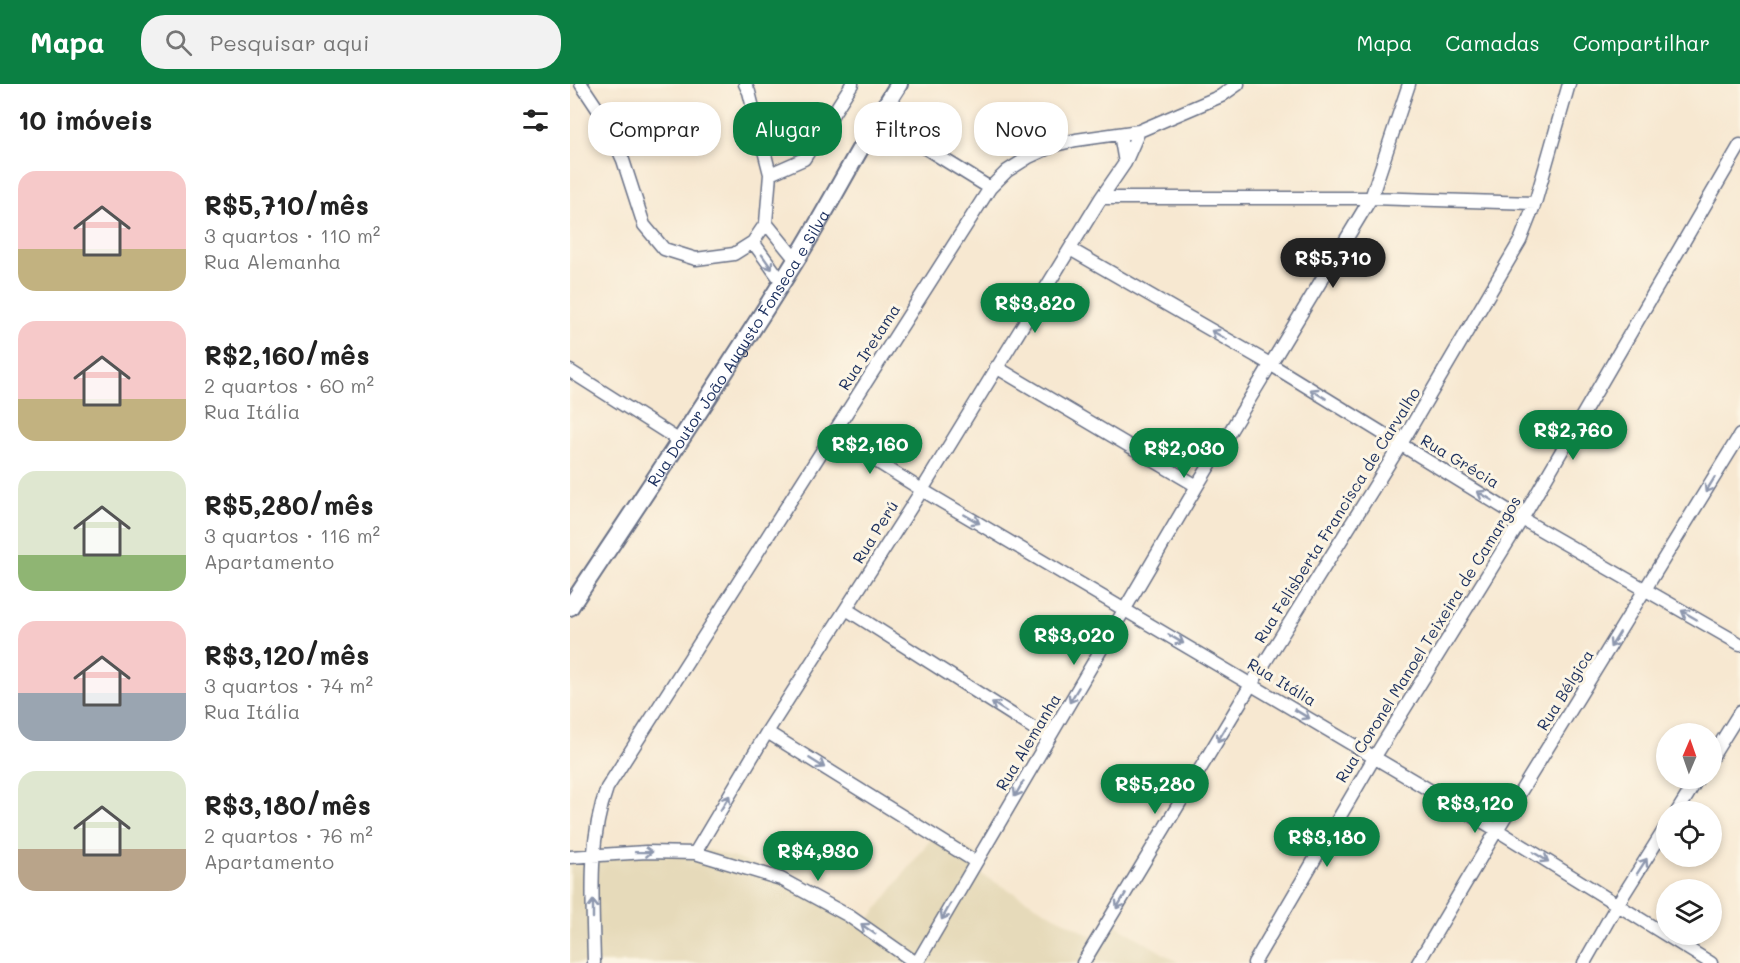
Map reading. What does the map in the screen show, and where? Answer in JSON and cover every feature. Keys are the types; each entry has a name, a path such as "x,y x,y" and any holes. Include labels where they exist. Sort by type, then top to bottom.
{"street":[{"path":"581,84 610,130 623,160 644,225 664,249 696,259 734,254 753,242 766,223 770,174 745,84"},
{"path":"770,174 804,159 852,84"},
{"name":"Rua Doutor João Augusto Fonseca e Silva","path":"888,102 899,84"},
{"name":"Rua Iretama","path":"594,963 593,855 600,807 607,788 990,188 1007,171 1029,157 1055,145 1139,131 1221,96 1238,84"},
{"name":"Rua Alemanha","path":"916,963 1197,486 1371,198 1408,84"},
{"name":"Rua Felisberta Francisca de Carvalho","path":"1083,963 1252,683 1401,444 1520,241 1534,203 1569,84"},
{"name":"Rua Perú","path":"695,853 767,732 922,490 996,367 1125,163 1139,131"},
{"path":"1120,134 1125,163"},
{"name":"Rua Coronel Manoel Teixeira de Camargos","path":"1254,963 1374,758 1522,519 1740,145"},
{"name":"Rua Doutor João Augusto Fonseca e Silva","path":"570,607 796,260 856,156"},
{"path":"939,156 990,188"},
{"path":"1101,198 1371,198 1534,203"},
{"path":"766,223 796,260"},
{"path":"753,242 782,282"},
{"name":"Rua Grécia","path":"1070,249 1270,364 1522,519 1740,644"},
{"path":"996,367 1197,486"},
{"path":"570,371 680,441"},
{"name":"Rua Itália","path":"833,434 922,490 1252,683 1497,830 1711,963"},
{"name":"Rua Bélgica","path":"1418,963 1497,830 1740,435"},
{"path":"846,609 1049,738"},
{"path":"1722,741 1740,712"},
{"path":"767,732 976,862"},
{"path":"1584,963 1617,904 1656,843"},
{"path":"570,857 646,852 695,853 781,879 849,916 916,963"}],"shaded area":[{"path":"938,830 984,860 977,872 1103,943 1115,924 1179,963 570,963 570,853 649,847 709,850 784,874 852,911 867,922"}]}
